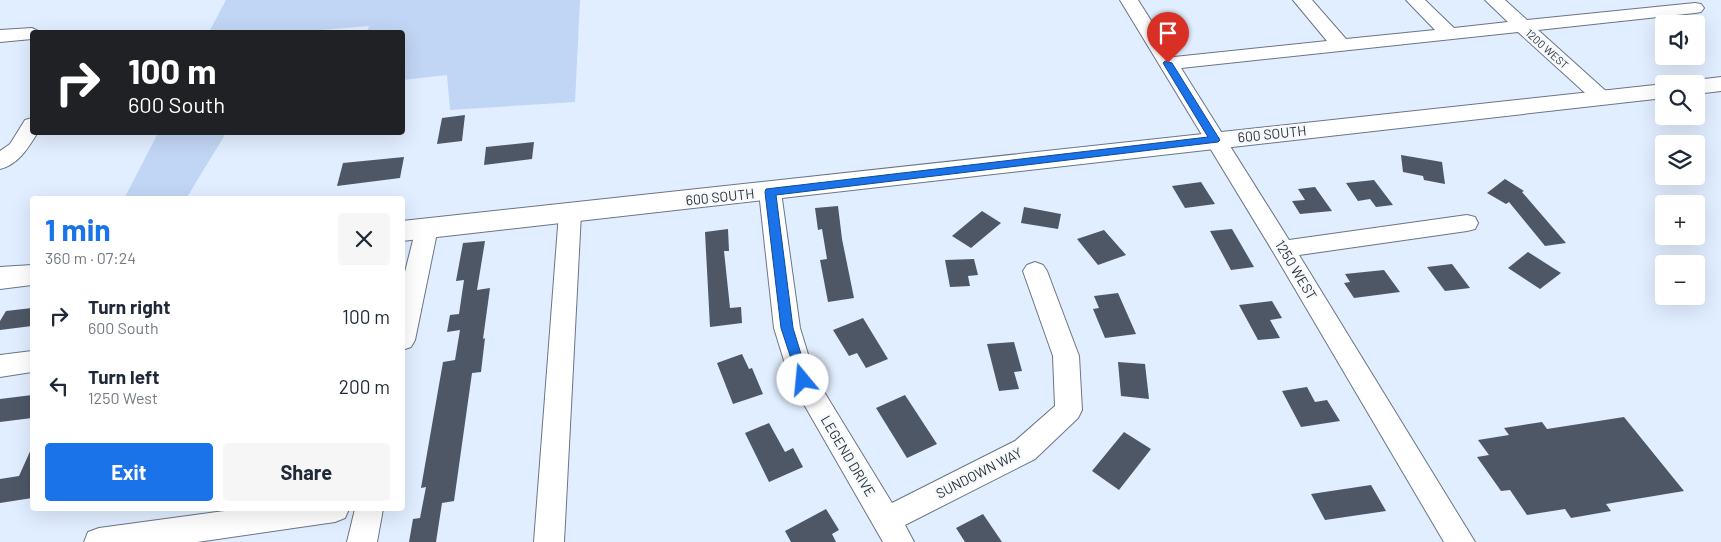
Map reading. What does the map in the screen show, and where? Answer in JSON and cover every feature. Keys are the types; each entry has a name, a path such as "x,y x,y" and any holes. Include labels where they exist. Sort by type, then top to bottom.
{"main road":[{"path":"1705,86 1721,84"},
{"name":"600 SOUTH","path":"405,231 770,192 1215,140 1655,92"},
{"path":"0,278 30,275"}],"street":[{"name":"1250 WEST","path":"1129,0 1283,248 1460,542"},
{"path":"1302,0 1341,45"},
{"path":"1416,0 1450,34"},
{"name":"1200 WEST","path":"1494,0 1601,98"},
{"path":"1633,0 1649,13"},
{"path":"1168,63 1696,8"},
{"path":"0,36 30,34"},
{"path":"0,162 17,149 30,127"},
{"name":"LEGEND DRIVE","path":"770,192 787,328 803,380 893,531"},
{"path":"549,542 570,213"},
{"path":"1283,248 1466,223"},
{"path":"405,321 427,228"},
{"name":"SUNDOWN WAY","path":"893,531 1025,450 1069,410 1066,356 1035,272"},
{"path":"0,366 30,362"},
{"path":"99,542 321,511"},
{"path":"362,542 369,511"}],"shaded area":[{"path":"226,0 580,0 575,102 450,110 447,75 405,80 405,30 368,30 369,26 322,30 210,30"},
{"path":"157,135 225,135 188,196 126,196"}],"building":[{"path":"465,115 462,141 437,144 442,118"},
{"path":"534,142 532,159 484,165 486,147"},
{"path":"1401,155 1442,162 1445,184 1424,180 1423,176 1403,172"},
{"path":"404,157 400,178 337,186 343,163"},
{"path":"1505,179 1524,191 1522,192 1566,243 1545,246 1509,202 1506,204 1487,193"},
{"path":"1374,180 1393,205 1376,207 1370,199 1358,201 1346,183"},
{"path":"1201,182 1215,204 1185,208 1172,186"},
{"path":"1315,187 1332,211 1300,214 1292,201 1305,200 1298,189"},
{"path":"838,206 842,239 854,298 828,302 820,260 827,259 822,229 818,230 815,208"},
{"path":"1024,207 1061,214 1058,229 1021,223"},
{"path":"982,211 1001,223 971,248 952,236"},
{"path":"728,229 729,251 724,251 730,308 741,307 742,323 710,327 705,232"},
{"path":"1232,229 1254,267 1231,270 1210,231"},
{"path":"1104,230 1126,255 1098,265 1077,239"},
{"path":"485,241 477,290 490,288 483,339 485,338 481,372 472,373 454,501 442,503 436,542 409,542 413,519 420,518 426,487 421,488 443,362 455,360 460,330 447,332 450,315 459,314 464,280 456,281 463,243"},
{"path":"1528,252 1561,273 1540,289 1508,268"},
{"path":"974,259 978,275 968,276 970,286 950,287 945,260"},
{"path":"1452,264 1470,288 1445,291 1427,267"},
{"path":"1384,270 1400,292 1354,298 1344,283 1350,282 1345,274"},
{"path":"1118,293 1136,334 1105,338 1093,309 1099,308 1094,296"},
{"path":"1272,301 1282,318 1270,320 1280,338 1258,340 1239,305"},
{"path":"30,308 30,326 0,330 0,321 6,311"},
{"path":"863,318 888,359 866,368 857,353 849,356 833,330"},
{"path":"1014,342 1022,371 1014,372 1019,389 999,391 987,344"},
{"path":"742,354 749,369 752,368 763,394 733,404 717,363"},
{"path":"1118,362 1145,364 1149,399 1121,396"},
{"path":"1307,387 1315,402 1327,400 1340,421 1301,427 1282,391"},
{"path":"30,395 30,418 0,422 0,399"},
{"path":"905,395 937,444 907,458 876,408"},
{"path":"1624,417 1684,491 1606,504 1611,511 1571,518 1565,509 1527,515 1510,490 1501,491 1477,457 1489,455 1478,440 1509,435 1504,428 1542,422 1547,429"},
{"path":"769,423 785,452 793,448 803,467 769,482 745,433"},
{"path":"1124,432 1151,449 1119,490 1092,471"},
{"path":"30,451 30,498 0,503 0,479 19,476"},
{"path":"1371,485 1386,511 1325,520 1311,494"},
{"path":"826,509 839,530 832,534 836,542 791,542 785,531"},
{"path":"983,514 1002,542 965,542 956,528"}],"route":[{"path":"803,380 787,328 770,192 1215,140 1168,63"}]}
